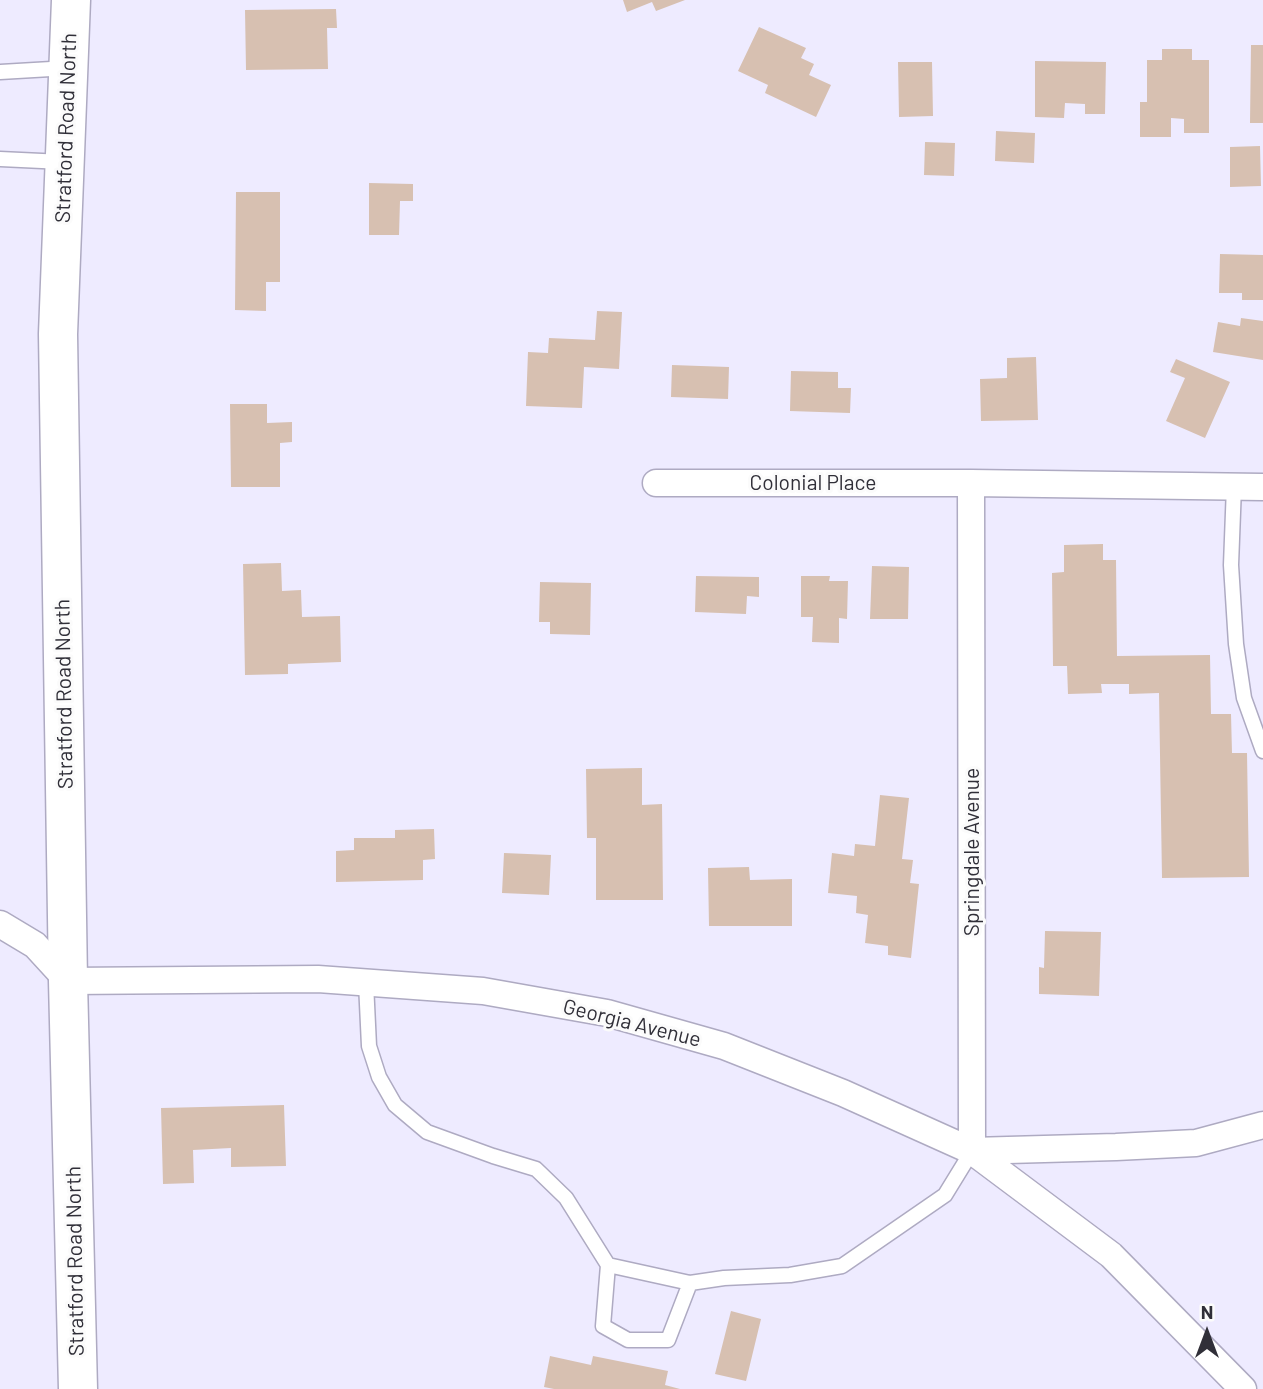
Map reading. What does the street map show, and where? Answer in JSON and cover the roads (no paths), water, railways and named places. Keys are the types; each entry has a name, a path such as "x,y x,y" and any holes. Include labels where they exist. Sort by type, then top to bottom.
{"main road":[{"name":"Stratford Road North","path":"71,0 58,334 68,981 78,1389"}],"street":[{"name":"Colonial Place","path":"656,483 971,483"},
{"path":"971,483 1263,486"},
{"name":"Springdale Avenue","path":"971,483 972,1151"},
{"path":"0,924 34,945 68,981"},
{"name":"Georgia Avenue","path":"68,981 318,979 483,991 607,1013 724,1046 843,1093 972,1151 1196,1143 1263,1125"},
{"path":"972,1151 1111,1255 1243,1389"}],"lane":[{"path":"0,72 68,68"},
{"path":"0,159 65,162"},
{"path":"1234,486 1231,565 1236,644 1244,698 1263,751"},
{"path":"366,983 369,1046 379,1077 396,1105 427,1132 536,1169 566,1198 608,1265 603,1326 628,1340 668,1340 690,1283"},
{"path":"608,1265 690,1283 724,1278 790,1275 842,1266 945,1195 972,1151"}]}
